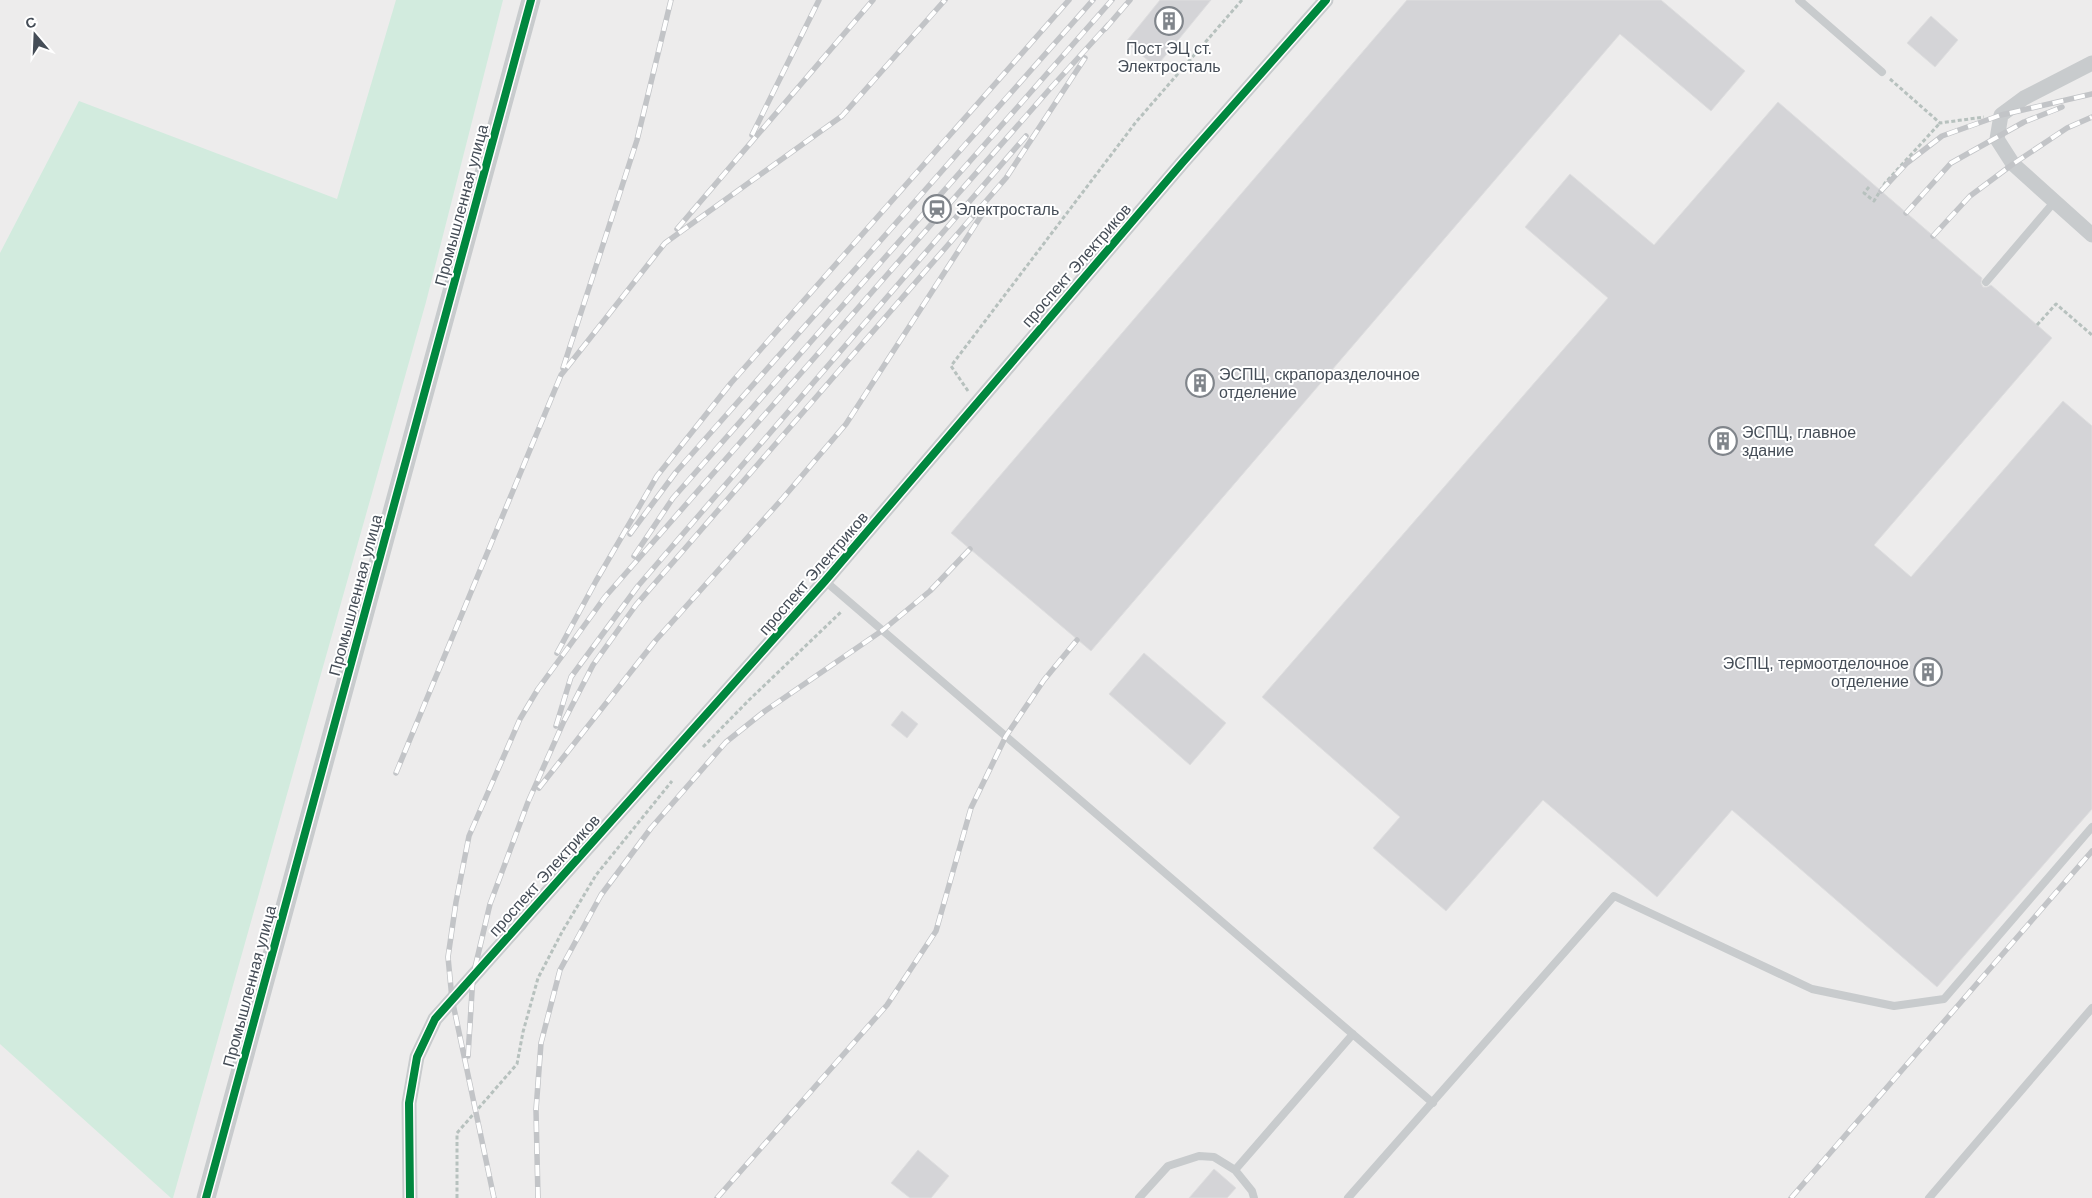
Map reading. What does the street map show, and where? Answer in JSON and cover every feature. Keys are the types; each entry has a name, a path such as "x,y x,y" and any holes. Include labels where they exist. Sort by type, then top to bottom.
{"street":[{"name":"Промышленная улица","path":"206,1198 531,0"},
{"name":"проспект Электриков","path":"410,1198 409,1103 417,1058 435,1019 825,581 1176,169 1326,0"},
{"path":"2092,63 2024,98 2001,115 1997,139 2013,164 2092,234"}],"lane":[{"path":"1799,0 1882,72"},
{"path":"1986,282 2055,201"},
{"path":"825,581 1433,1103"},
{"path":"1348,1198 1614,896 1812,989 1894,1006 1944,999 2092,827"},
{"path":"1929,1198 2092,1008"},
{"path":"1234,1170 1352,1034"},
{"path":"1138,1198 1168,1166 1199,1156 1214,1157 1234,1170 1252,1191 1254,1198"}],"path":[{"path":"976,404 951,366 1136,122 1242,0"},
{"path":"1882,72 1940,123"},
{"path":"1869,187 1864,193 1874,201 1885,183 1940,123 2001,115"},
{"path":"2037,325 2056,304 2092,335"},
{"path":"700,749 851,603"},
{"path":"457,1198 457,1133 517,1064 523,1032 538,978 562,932 596,875 674,778"}],"green space":[{"path":"396,0 503,0 426,302 173,1198 171,1198 0,1044 0,253 79,101 337,199"}],"building":[{"name":"Пост ЭЦ ст. Электросталь","path":"1160,0 1211,0 1156,67 1126,42"},
{"name":"ЭСПЦ, скрапоразделочное отделение","path":"1407,0 1661,0 1745,71 1711,111 1620,34 1091,651 951,533"},
{"path":"1931,16 1958,40 1935,67 1907,43"},
{"name":"ЭСПЦ, главное здание","path":"1778,102 1982,278 1981,283 1983,287 1991,285 2052,338 1874,545 1911,577 2063,401 2092,426 2092,809 1937,987 1732,810 1657,897 1543,800 1446,911 1373,848 1400,817 1262,697 1608,298 1525,227 1570,174 1654,245"},
{"path":"1144,653 1226,723 1190,765 1109,694"},
{"path":"902,711 918,724 907,738 891,725"},
{"path":"918,1150 949,1176 931,1198 910,1198 891,1183"},
{"path":"1214,1169 1236,1188 1227,1198 1189,1198"}],"railway":[{"path":"563,368 637,140 671,0"},
{"path":"752,135 819,0"},
{"path":"677,229 873,0"},
{"path":"396,773 561,375 665,243 842,116 945,0"},
{"path":"557,653 657,476 731,383 1069,0"},
{"path":"630,534 676,472 1093,0"},
{"path":"634,556 673,498 1112,0"},
{"path":"1105,29 1130,0"},
{"path":"494,1198 452,999 448,957 456,902 469,836 520,719 538,689 605,597 1108,25"},
{"path":"468,1056 473,976 490,904 528,802 564,721 593,665 636,605 1006,178 1085,58"},
{"path":"1881,191 1907,163 1942,136 2001,115 2092,94"},
{"path":"1906,213 1951,163 2024,122 2062,107"},
{"path":"1933,236 1970,196 2013,164 2067,128 2092,117"},
{"path":"556,726 571,677 638,586 1026,136"},
{"path":"539,788 656,640 783,498 846,424 983,213"},
{"path":"538,1198 536,1110 541,1043 560,970 601,895 651,828 726,742 765,711 883,630 930,591 970,549"},
{"path":"717,1198 887,1005 936,931 971,808 1006,736 1044,680 1077,640"},
{"path":"1791,1198 2092,851"}],"cycle path":[{"path":"206,1198 531,0"},
{"path":"410,1198 409,1103 417,1057 435,1019 825,581 1183,162 1326,0"}],"place":[{"name":"Пост ЭЦ ст. Электросталь","path":"1169,21"},
{"name":"Электросталь","path":"937,209"},
{"name":"ЭСПЦ, скрапоразделочное отделение","path":"1200,383"},
{"name":"ЭСПЦ, главное здание","path":"1723,441"},
{"name":"ЭСПЦ, термоотделочное отделение","path":"1928,672"}]}
